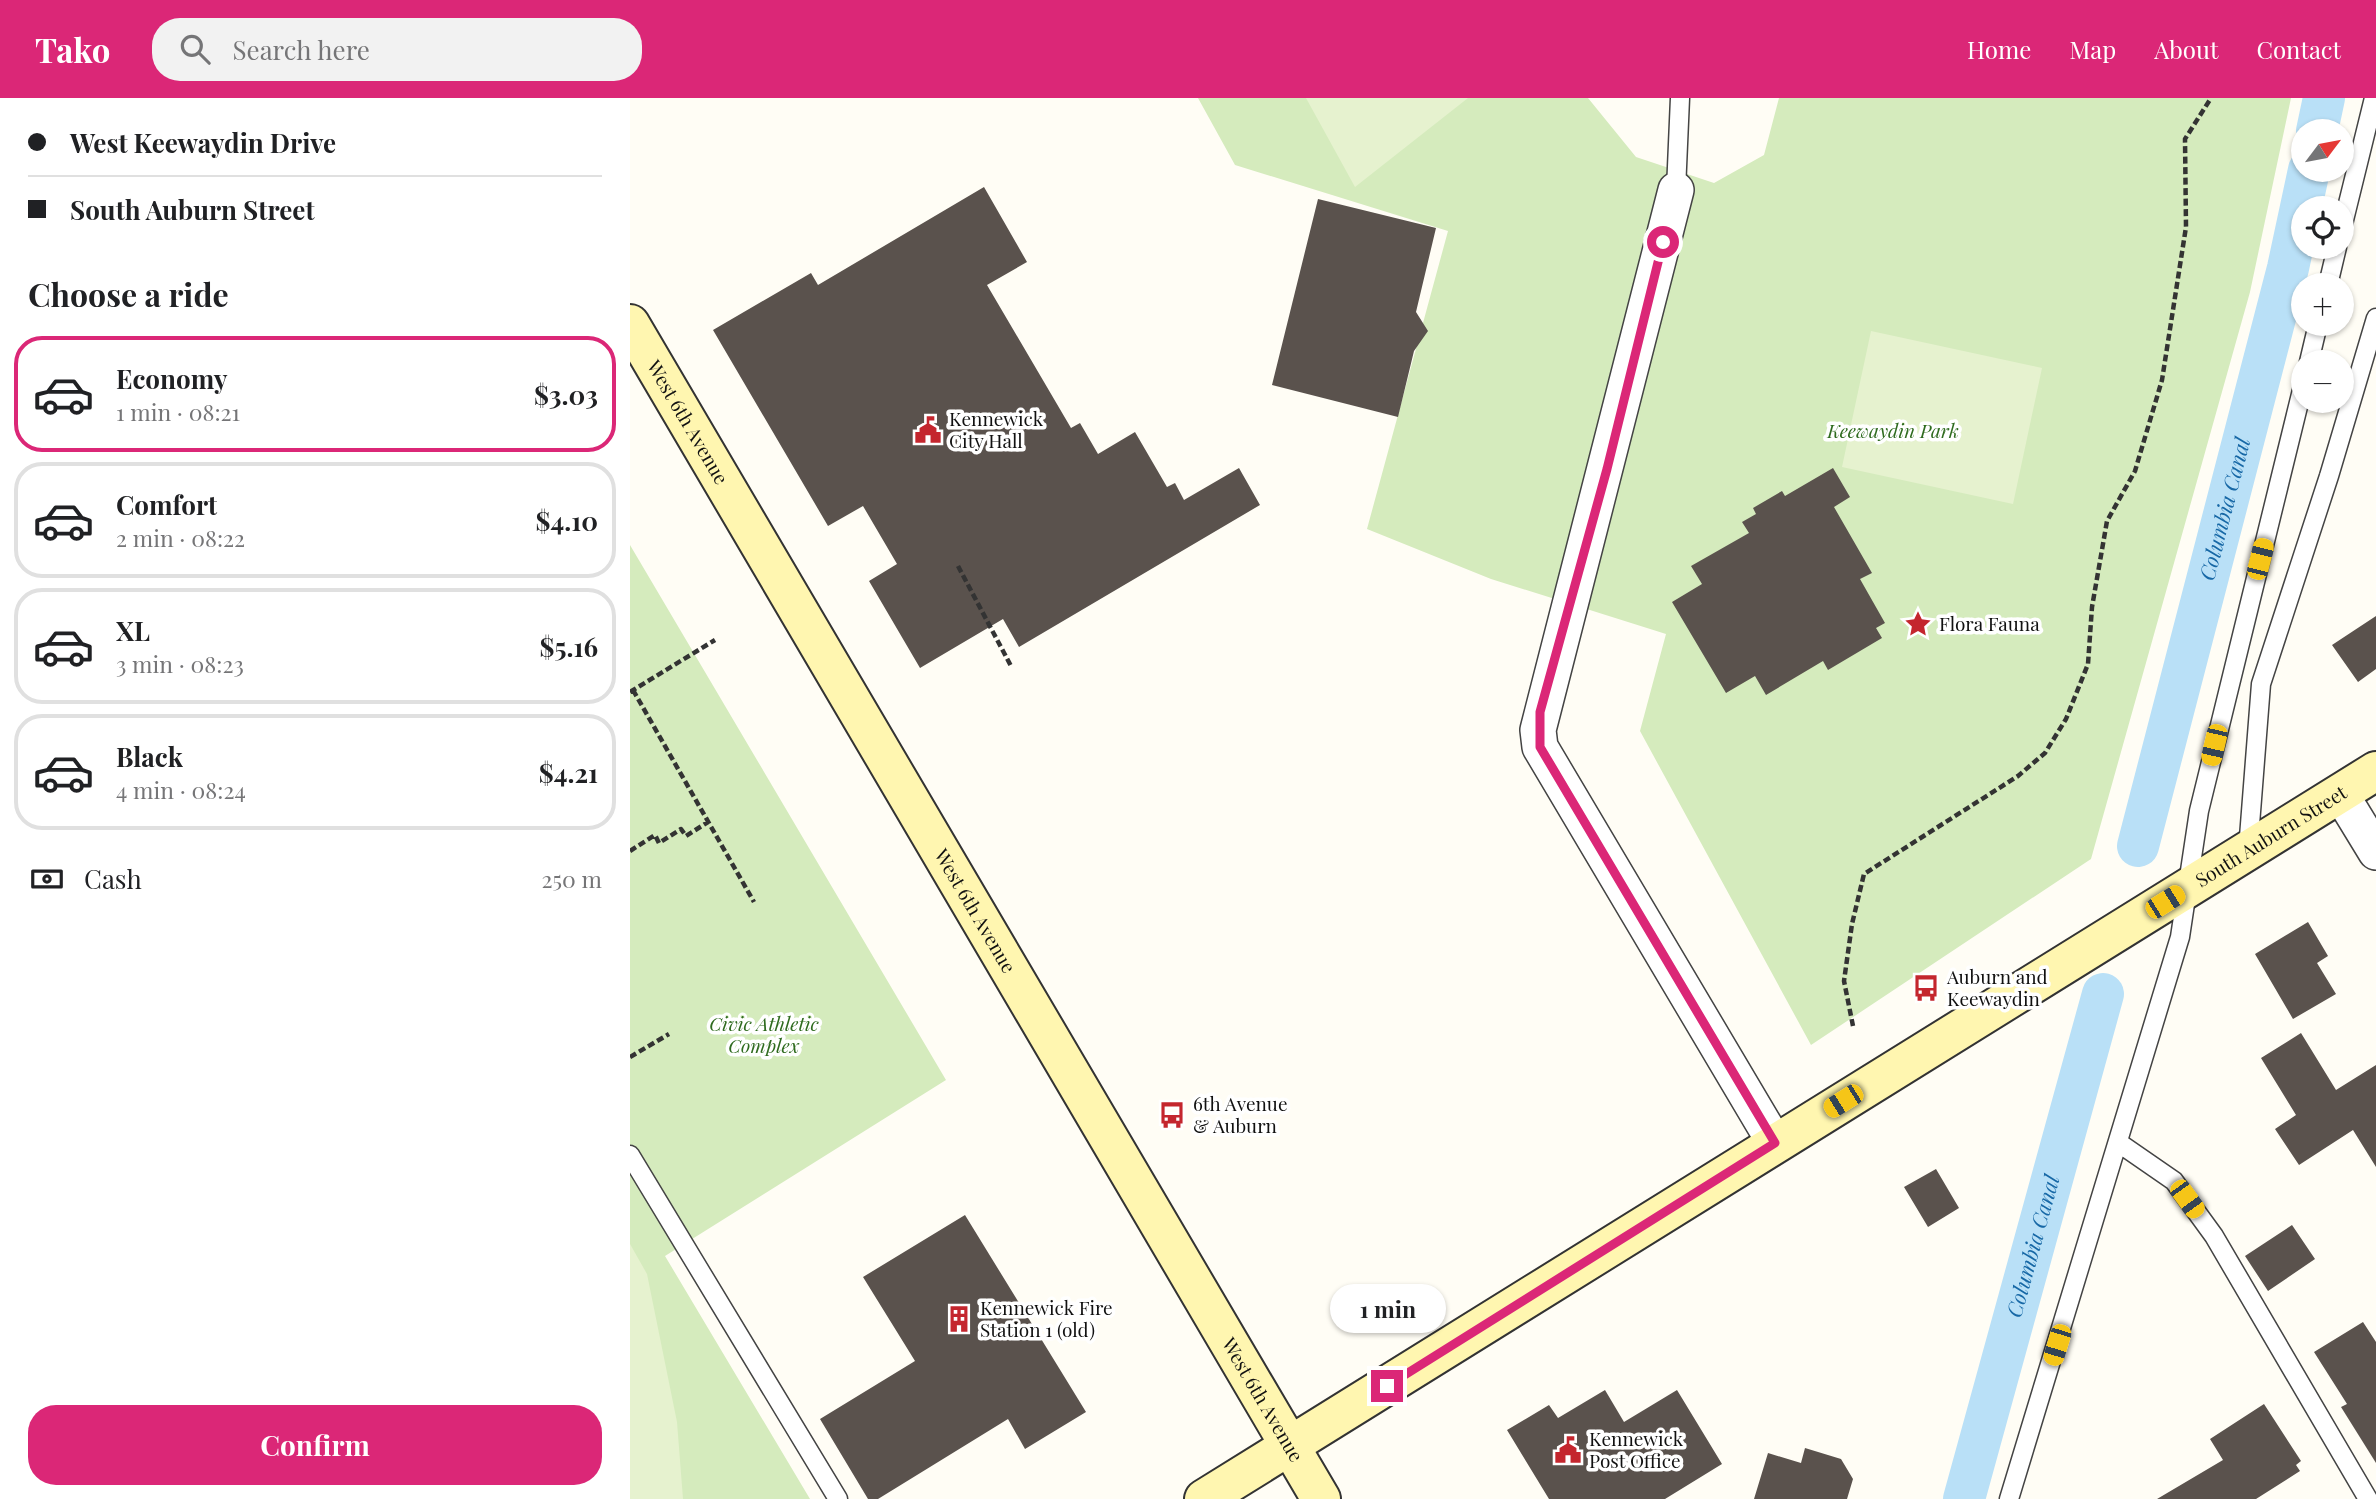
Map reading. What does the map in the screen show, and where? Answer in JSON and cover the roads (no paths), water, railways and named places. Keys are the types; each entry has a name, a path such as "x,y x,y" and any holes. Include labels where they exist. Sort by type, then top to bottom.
{"street":[{"path":"1676,190 1538,730 1540,747 1775,1143"},
{"name":"West 6th Avenue","path":"635,345 1292,1445 1321,1499"},
{"name":"South Auburn Street","path":"1204,1499 2376,771"},
{"path":"2340,793 2376,852"}],"lane":[{"path":"1676,190 1680,98"},
{"path":"2350,196 2374,98"},
{"path":"2248,850 2261,684 2329,476 2376,318"},
{"path":"2009,1499 2180,937 2208,771 2296,413"},
{"path":"2119,1143 2174,1181 2214,1236 2368,1499"},
{"path":"630,1156 838,1499"}],"waterway":[{"name":"Columbia Canal","path":"2320,119 2324,98"},
{"name":"Columbia Canal","path":"2138,846 2288,268 2306,182"},
{"name":"Columbia Canal","path":"1964,1499 2103,994"}],"place":[{"name":"Kennewick City Hall","path":"928,430"},
{"name":"Flora Fauna","path":"1918,624"},
{"name":"Auburn and Keewaydin","path":"1926,988"},
{"name":"6th Avenue & Auburn","path":"1172,1115"},
{"name":"Kennewick Fire Station 1 (old)","path":"959,1319"},
{"name":"Kennewick Post Office","path":"1568,1450"}],"park label":[{"name":"Keewaydin Park","path":"1893,431"},
{"name":"Civic Athletic Complex","path":"764,1035"}]}
